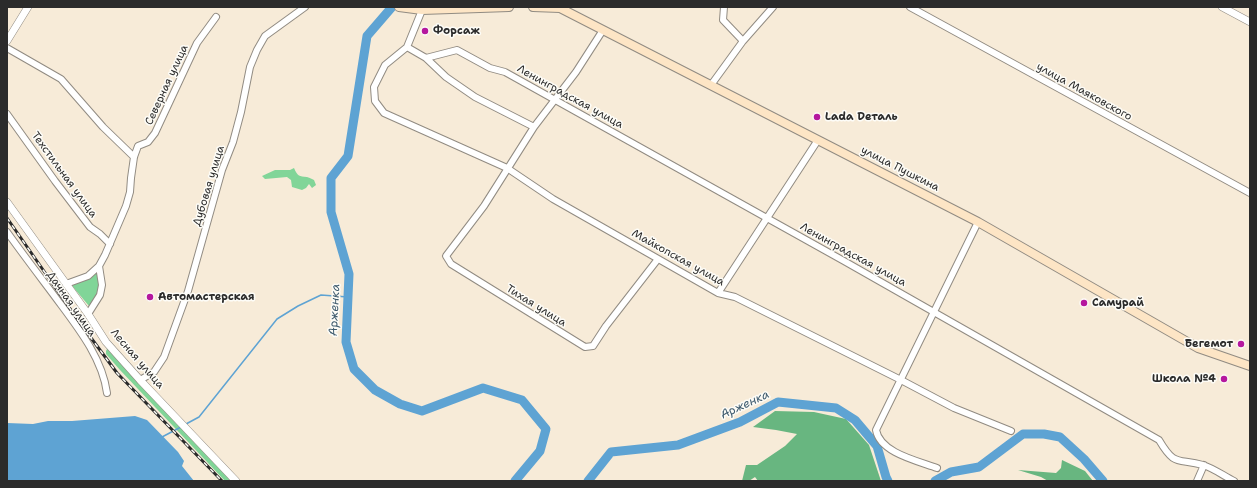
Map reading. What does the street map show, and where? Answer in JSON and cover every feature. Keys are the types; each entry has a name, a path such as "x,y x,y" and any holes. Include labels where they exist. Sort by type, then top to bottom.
{"main road":[{"path":"401,8 422,10 509,7"},
{"name":"улица Пушкина","path":"533,7 560,8 604,30 978,222 1198,348 1250,366"}],"street":[{"path":"7,42 28,7"},
{"name":"Дубовая улица","path":"140,380 154,372 164,357 188,291 222,170 235,134 250,68 257,50 265,36 306,7"},
{"path":"724,7 723,20 743,42"},
{"path":"711,85 743,42 773,7"},
{"name":"улица Маяковского","path":"910,7 1250,193"},
{"path":"1222,7 1250,22"},
{"path":"422,10 407,47 426,58 446,77 475,96 534,127"},
{"name":"Северная улица","path":"134,157 138,146 148,142 155,133 197,43 216,17"},
{"path":"507,168 534,127 576,72 604,30"},
{"name":"Майкопская улица","path":"407,47 385,65 374,87 375,101 384,112 507,168 553,199 718,293 735,297 954,408 1010,431"},
{"path":"7,48 61,78 103,127 134,157 130,192 126,206 99,266 88,276 66,284"},
{"name":"Ленинградская улица","path":"426,58 457,50 490,68 505,72 934,312 1159,440 1167,453 1173,458 1184,462 1204,465 1234,481"},
{"name":"Техстильная улица","path":"7,114 90,227 110,244"},
{"path":"718,293 818,140"},
{"name":"Тихая улица","path":"507,168 484,206 446,256 451,264 585,347 593,346 606,326 658,259"},
{"name":"Лесная улица","path":"7,202 88,314 106,342 236,481"},
{"path":"937,468 890,450 878,437 876,430 978,222"},
{"name":"Дачная улица","path":"7,232 69,316 94,354 104,378 107,393"},
{"path":"88,314 101,291 102,285 99,266"},
{"path":"1197,481 1204,465"}],"green space":[{"path":"294,168 299,176 314,180 316,185 312,188 309,184 302,190 292,187 291,180 287,177 265,179 262,176 275,170 290,170"},
{"path":"97,273 100,290 89,306 72,284"},
{"path":"107,349 234,481 225,481 120,370 106,354"},
{"path":"775,411 814,412 846,419 869,445 881,481 758,481 755,477 749,481 742,481 746,465 757,465 785,446 797,434 753,427"},
{"path":"1062,460 1085,471 1093,481 1048,481 1041,477 1018,470 1056,473 1061,468"}],"water":[{"path":"135,416 147,420 178,452 184,461 182,466 194,481 7,481 7,423 33,424 48,421 72,421"}],"waterway":[{"name":"Арженка","path":"392,7 367,36 348,156 331,178 331,212 349,274 346,342 354,369 375,390 400,404 422,411 483,388 522,400 546,429 540,451 515,481"},
{"path":"186,424 199,417 277,319 298,306 321,295 348,297"},
{"name":"Арженка","path":"588,481 611,452 678,445 740,422 778,402 836,408 855,420 877,446 888,481"},
{"path":"162,437 181,427"},
{"name":"Арженка","path":"935,481 951,472 979,467 1023,434 1044,434 1060,437 1084,459 1103,481"}],"railway":[{"path":"7,218 80,323 117,373 222,481"}],"place":[{"name":"Форсаж","path":"425,31"},
{"name":"Lada Dеталь","path":"817,117"},
{"name":"Автомастерская","path":"150,297"},
{"name":"Самурай","path":"1084,303"},
{"name":"Бегемот","path":"1241,344"},
{"name":"Школа №4","path":"1224,379"}]}
